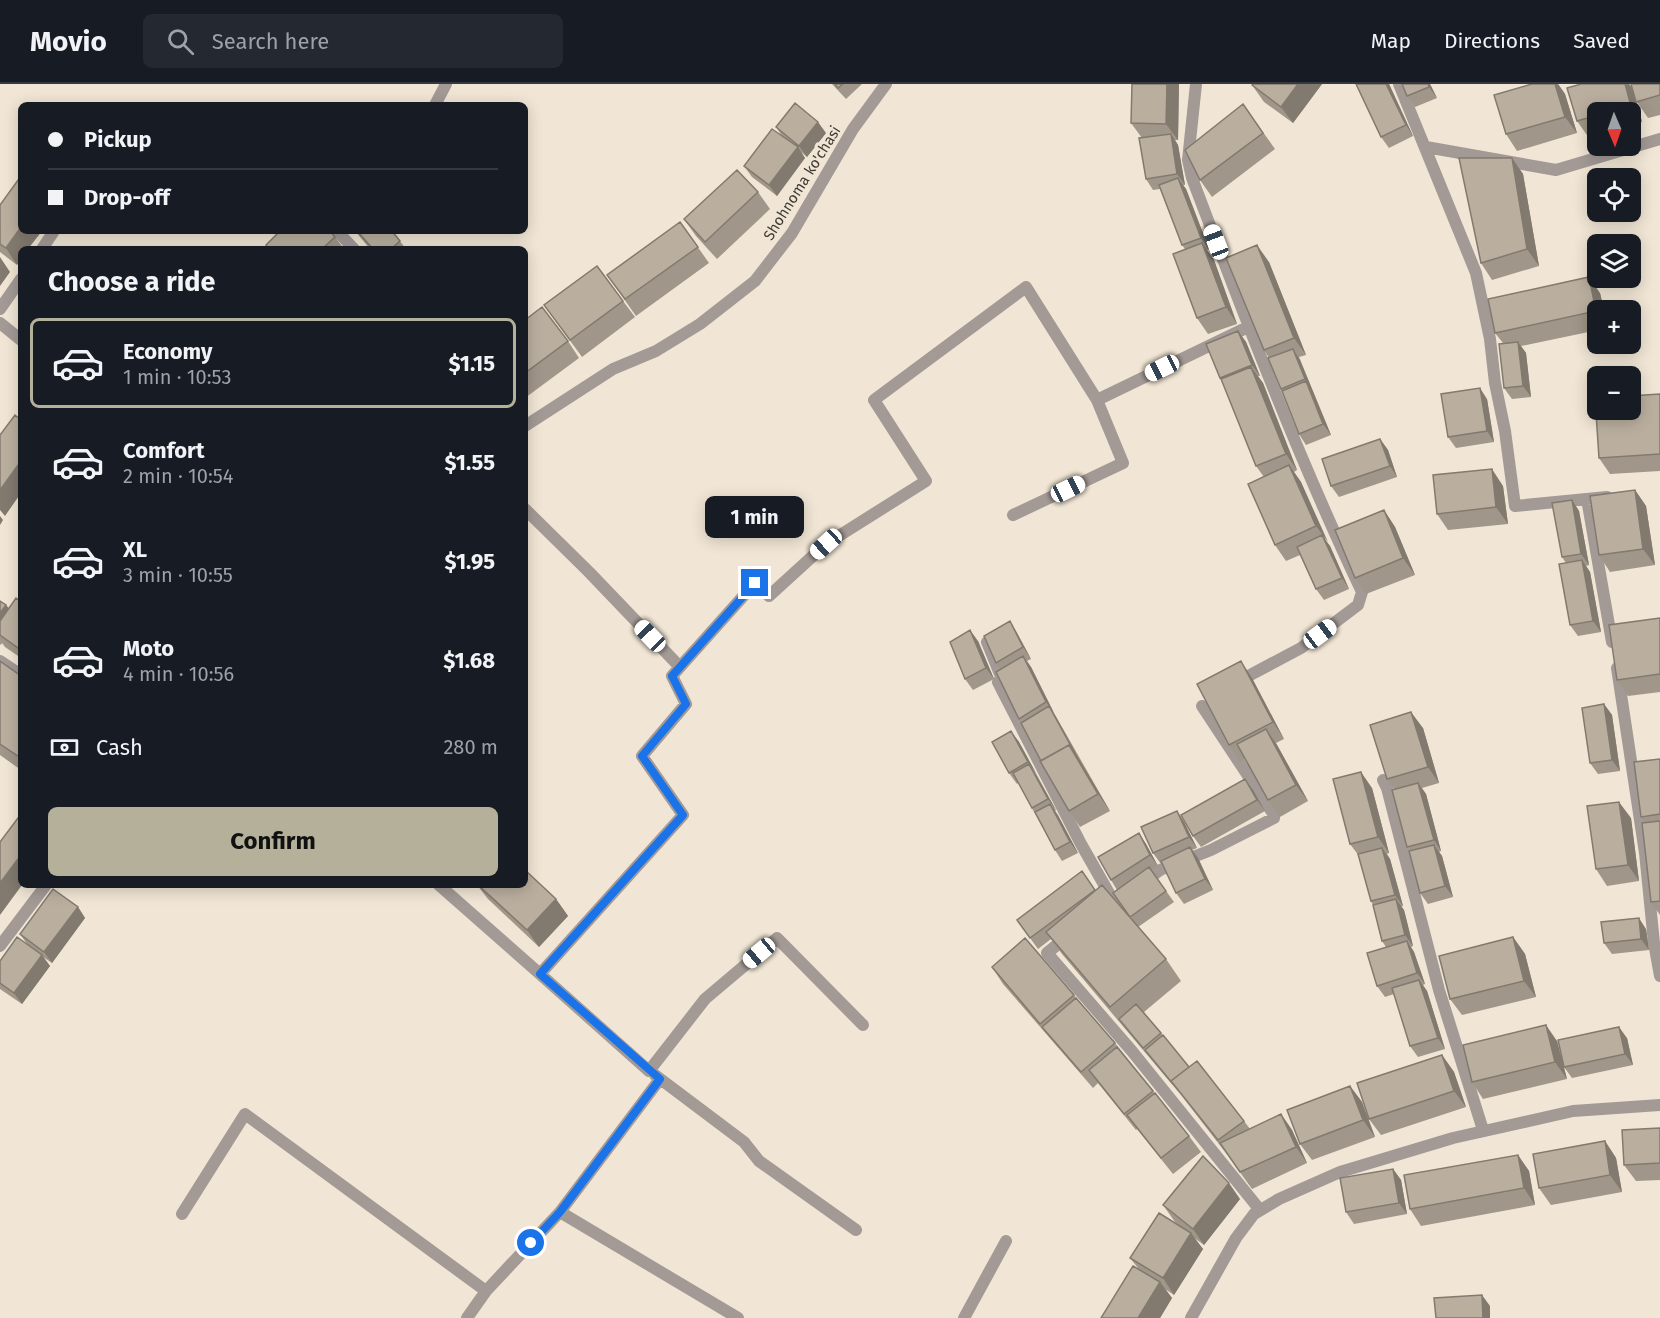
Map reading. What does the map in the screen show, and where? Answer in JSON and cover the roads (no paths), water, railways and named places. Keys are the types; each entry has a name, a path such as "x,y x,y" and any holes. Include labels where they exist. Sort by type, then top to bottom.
{"street":[{"path":"437,102 446,84"},
{"name":"Shohnoma ko'chasi","path":"528,422 612,369 657,351 700,324 755,281 792,233 853,129 886,84"},
{"path":"1196,84 1188,160 1192,178 1248,327 1310,479 1362,592 1358,605 1301,648 1229,686"},
{"path":"1399,84 1476,273 1490,339 1515,506 1622,495"},
{"path":"1426,147 1556,170 1660,139"},
{"path":"341,234 351,246"},
{"path":"0,309 18,283"},
{"path":"540,974 683,815 642,756 686,704 672,676 755,583 769,596 826,544 926,481 874,400 1026,287 1097,400 1123,463 1013,515"},
{"path":"0,323 18,338"},
{"path":"1097,400 1248,327"},
{"path":"1587,499 1626,722 1660,976"},
{"path":"528,512 680,668"},
{"path":"987,642 1002,679 998,682 1006,699 1080,844 1114,902"},
{"path":"0,661 18,673"},
{"path":"1097,914 1160,870 1211,850 1274,818 1275,815 1202,706"},
{"path":"1383,780 1390,799 1439,990 1483,1130"},
{"path":"0,946 44,888"},
{"path":"442,888 649,1071 744,1142 759,1161 856,1230"},
{"path":"1080,927 1047,952 1131,1050 1260,1210"},
{"path":"649,1071 705,999 777,938 863,1025"},
{"path":"467,1318 486,1291 560,1212 660,1079"},
{"path":"1191,1318 1236,1238 1254,1214 1279,1199 1341,1172 1483,1130 1573,1111 1660,1105"},
{"path":"182,1214 245,1114 486,1291"},
{"path":"560,1212 738,1318"},
{"path":"964,1318 1006,1241"}]}
